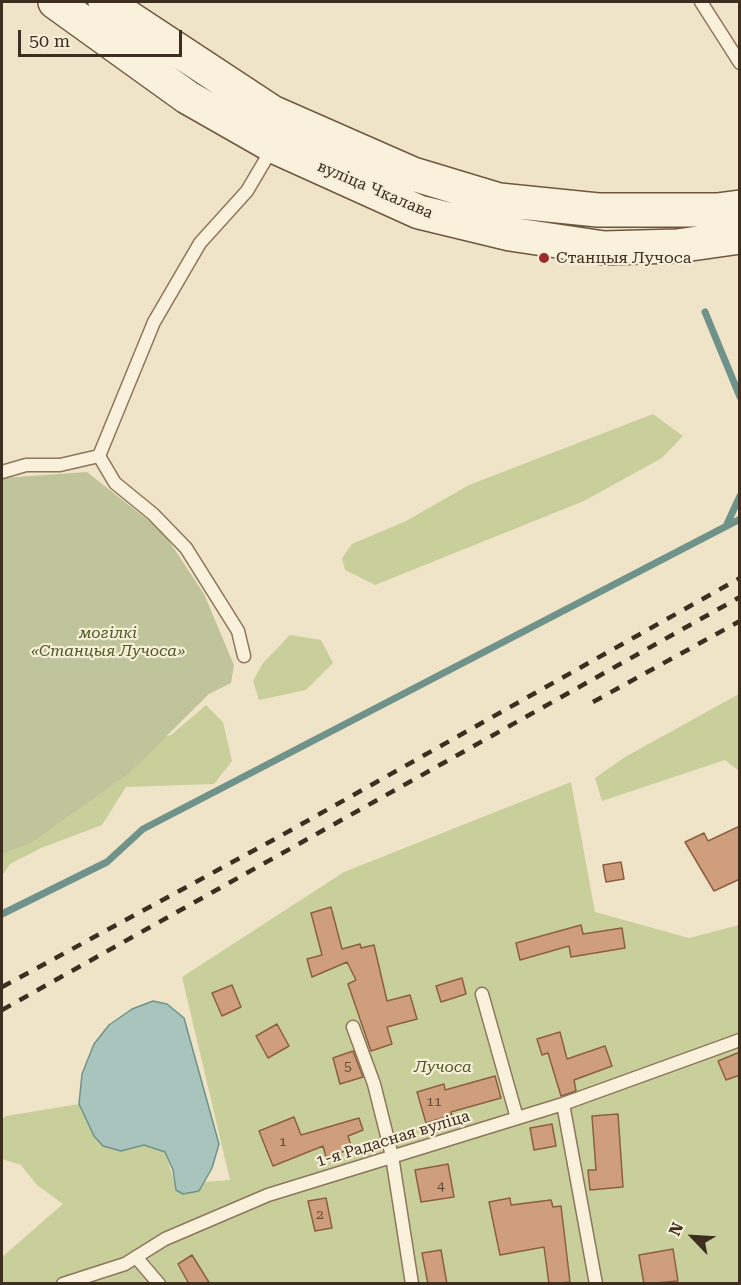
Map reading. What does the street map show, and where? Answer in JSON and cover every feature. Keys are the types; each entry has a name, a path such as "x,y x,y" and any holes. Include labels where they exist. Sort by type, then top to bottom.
{"main road":[{"name":"вуліца Чкалава","path":"55,2 187,97 273,146 419,212 510,234 604,248 677,246 740,237"},
{"name":"вуліца Чкалава","path":"105,2 272,112 413,174 499,200 598,210 706,210 740,207"}],"lane":[{"path":"701,2 740,63"},
{"path":"99,456 154,322 200,243 247,191 273,146"},
{"path":"2,472 26,465 60,465 99,456"},
{"path":"99,456 115,483 153,514 186,548 238,631 244,656"},
{"path":"482,994 517,1118"},
{"path":"353,1027 374,1084 392,1156 412,1284"},
{"name":"1-я Радасная вуліца","path":"63,1284 126,1264 165,1239 268,1196 563,1104 740,1040"},
{"path":"563,1104 596,1284"},
{"path":"136,1257 159,1284"}],"green space":[{"path":"653,414 683,436 662,458 584,501 375,585 345,570 342,558 352,544 406,521 469,485"},
{"name":"могілкі «Станцыя Лучоса»","path":"87,472 163,532 204,594 234,665 231,683 209,694 128,774 32,842 2,854 2,478"},
{"path":"290,635 321,640 333,663 306,690 259,700 253,681 263,663"},
{"path":"739,694 739,771 725,760 602,801 595,778 625,757"},
{"path":"206,705 223,722 232,761 214,784 126,787 102,825 41,848 10,864 2,876 2,844 102,754 171,735"},
{"name":"Лучоса","path":"571,782 595,912 689,938 739,925 739,1283 2,1283 2,1257 63,1204 37,1185 21,1165 2,1159 2,1119 6,1116 79,1104 94,1136 121,1151 144,1145 165,1152 175,1184 230,1180 182,977 344,872"}],"water":[{"path":"153,1001 167,1004 184,1018 219,1144 212,1168 199,1191 183,1194 176,1190 173,1170 165,1152 144,1145 121,1151 103,1146 94,1136 79,1104 82,1074 94,1044 109,1025 132,1009"}],"building":[{"path":"740,826 740,879 714,891 685,842 704,833 708,841"},
{"path":"621,862 624,879 606,882 603,865"},
{"path":"331,907 342,949 360,944 361,948 374,945 387,1001 410,995 417,1019 387,1027 392,1044 371,1051 348,984 356,980 347,962 312,977 307,959 322,955 311,913"},
{"path":"581,925 583,934 622,928 625,948 571,957 569,946 520,960 516,943"},
{"path":"462,978 466,994 441,1002 436,986"},
{"path":"232,985 241,1007 222,1016 212,993"},
{"path":"277,1024 289,1046 268,1058 256,1036"},
{"path":"560,1032 567,1059 605,1046 612,1066 574,1080 576,1091 561,1096 548,1053 542,1055 537,1039"},
{"path":"353,1051 363,1077 340,1084 333,1058"},
{"path":"740,1052 740,1075 726,1080 718,1061"},
{"path":"495,1076 501,1098 451,1112 452,1115 426,1123 417,1092 444,1084 445,1090"},
{"path":"618,1114 623,1187 590,1190 588,1170 596,1170 592,1116"},
{"path":"294,1117 301,1135 359,1118 363,1130 348,1136 352,1149 326,1157 323,1146 273,1166 259,1131"},
{"path":"552,1124 556,1146 534,1150 530,1128"},
{"path":"448,1164 454,1197 421,1202 415,1170"},
{"path":"326,1198 332,1228 315,1231 308,1201"},
{"path":"510,1198 511,1205 551,1200 553,1207 561,1206 570,1282 549,1284 544,1247 500,1255 489,1202"},
{"path":"673,1249 678,1281 644,1284 639,1255"},
{"path":"441,1250 447,1284 428,1284 422,1253"},
{"path":"192,1255 210,1284 189,1284 178,1264"}],"waterway":[{"path":"705,312 740,397"},
{"path":"727,524 740,496"},
{"path":"2,914 107,862 143,829 740,519"}],"railway":[{"path":"2,987 275,839 740,578"},
{"path":"2,1010 740,597"},
{"path":"593,702 740,621"}],"place":[{"name":"Станцыя Лучоса","path":"544,258"}]}
